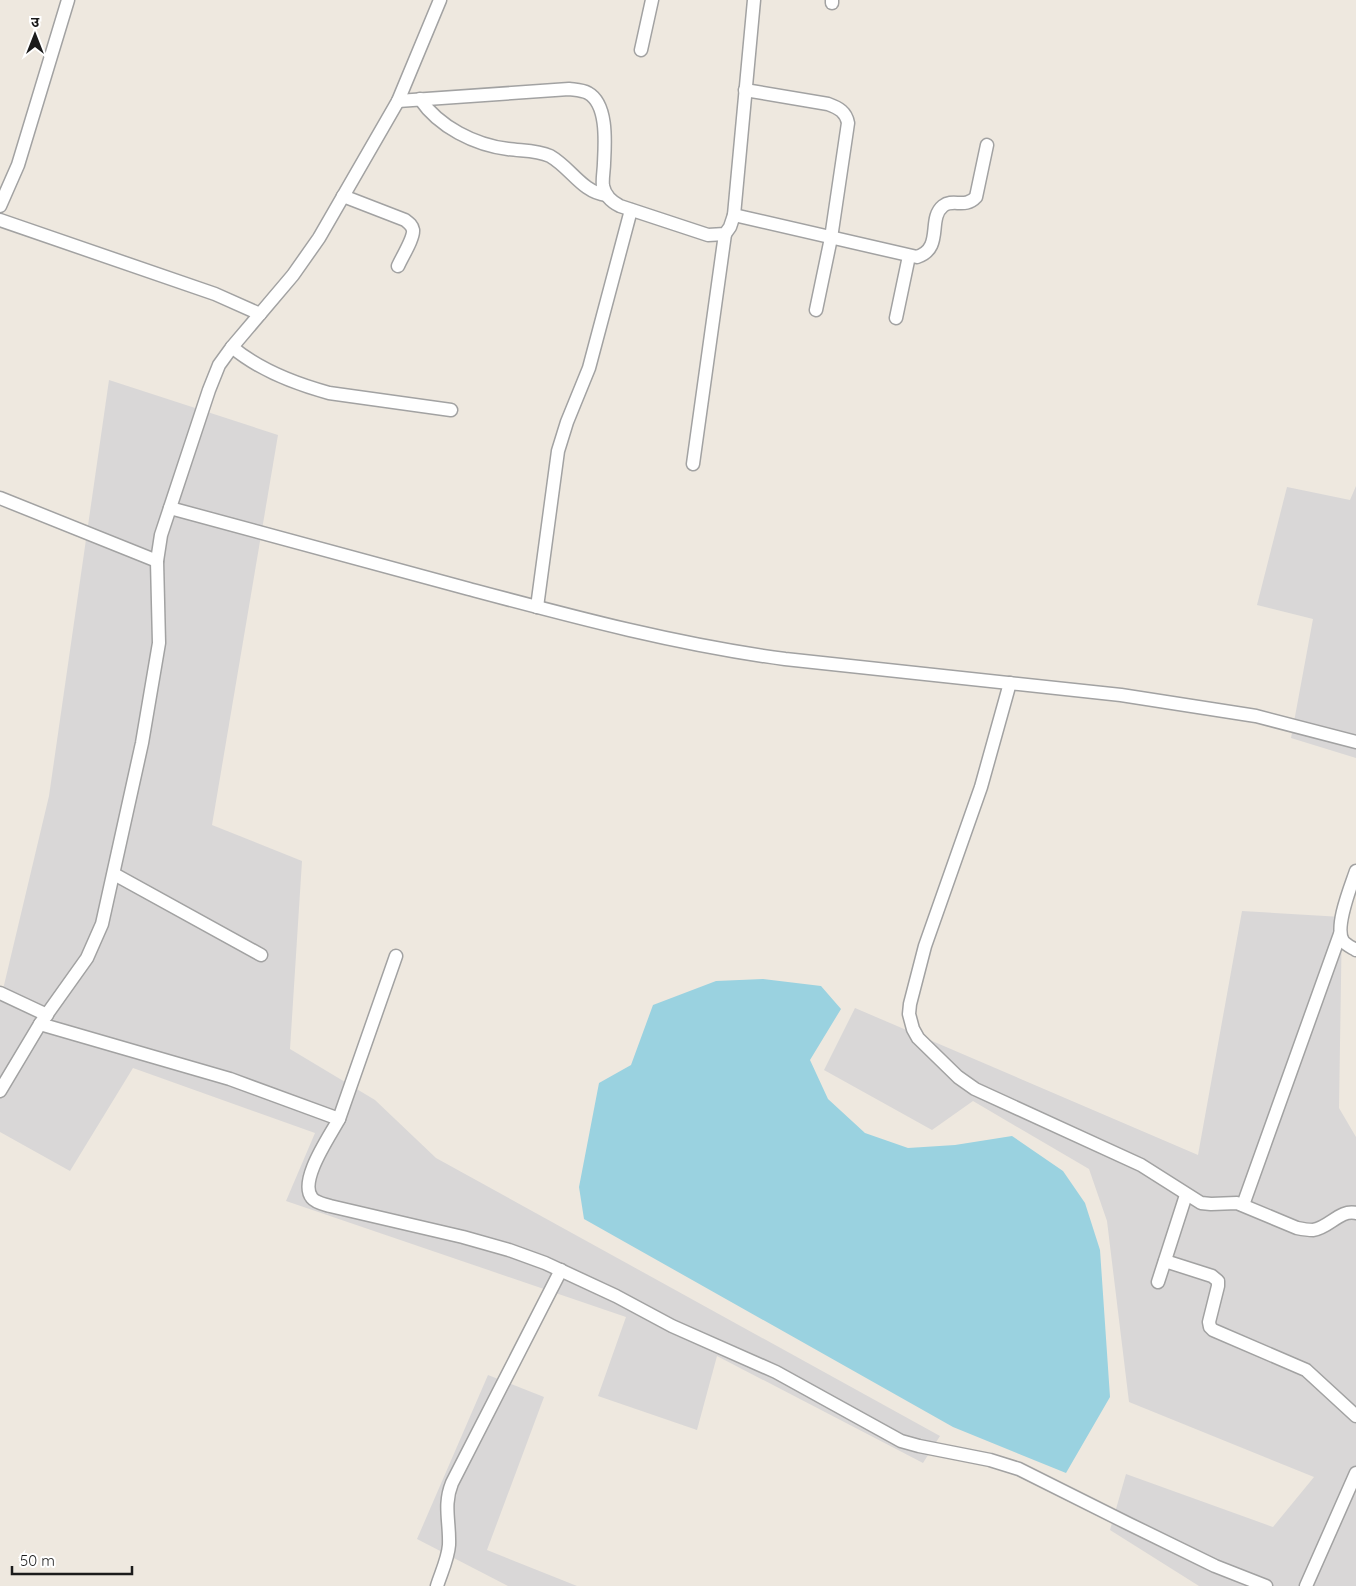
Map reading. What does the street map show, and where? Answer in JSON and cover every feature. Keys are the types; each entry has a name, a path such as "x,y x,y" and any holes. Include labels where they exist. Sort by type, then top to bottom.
{"street":[{"path":"0,206 18,165 68,0"},
{"path":"0,1091 44,1020 86,958 102,924 142,743 159,642 157,561 161,535 209,390 220,365 232,347 293,275 314,246 344,196 398,101 440,0"},
{"path":"641,50 652,0"},
{"path":"693,464 725,234 730,227 734,215 754,0"},
{"path":"398,101 569,89 589,94 596,99 601,110 605,142 603,186 606,195 611,201 631,210 708,235 725,234"},
{"path":"746,90 828,104 839,108 846,116 848,124 831,238 816,310"},
{"path":"420,99 431,113 457,132 493,146 548,155 590,190 606,195"},
{"path":"734,215 917,257 926,254 931,248 937,216 941,207 949,203 964,204 972,202 976,197 987,145"},
{"path":"344,196 411,224 413,228 412,234 398,266"},
{"path":"537,607 558,451 567,422 589,368 631,210"},
{"path":"0,220 215,294 260,314"},
{"path":"896,318 909,256"},
{"path":"232,347 254,363 310,388 337,394 451,410"},
{"path":"0,498 157,561"},
{"path":"170,508 624,630 687,643 743,653 1121,694 1256,716 1356,742"},
{"path":"1010,683 981,787 925,946 909,1014 910,1022 918,1038 958,1077 975,1089 1141,1165 1195,1201 1206,1204 1234,1203 1243,1205 1306,1230 1319,1228 1346,1213 1356,1213"},
{"path":"1243,1205 1340,934 1341,919 1356,871"},
{"path":"114,874 261,955"},
{"path":"1340,934 1342,940 1356,950"},
{"path":"396,956 339,1120 312,1168 308,1180 308,1189 312,1198 316,1201 500,1248 545,1263 616,1296 672,1326 776,1372 901,1441 1019,1468 1215,1566 1266,1586"},
{"path":"0,993 44,1020 230,1079 339,1120"},
{"path":"1158,1282 1186,1195"},
{"path":"1165,1261 1212,1276 1218,1281 1209,1322 1213,1330 1306,1370 1356,1416"},
{"path":"437,1586 448,1552 446,1501 452,1483 561,1270"},
{"path":"1306,1586 1356,1473"}],"shaded area":[{"path":"109,380 278,435 212,825 302,861 290,1049 375,1100 436,1158 940,1436 923,1463 717,1356 697,1430 598,1396 626,1317 286,1201 315,1133 133,1068 70,1171 0,1132 0,1002 49,796"},
{"path":"1356,486 1356,758 1291,738 1313,619 1257,605 1287,487 1350,500"},
{"path":"1242,911 1342,917 1339,1108 1356,1137 1356,1586 1199,1586 1110,1530 1126,1474 1273,1527 1314,1477 1129,1402 1107,1221 1089,1169 973,1101 932,1130 824,1070 855,1008 1198,1155"},
{"path":"488,1375 544,1397 487,1550 577,1586 508,1586 417,1539"}],"water":[{"path":"763,979 821,986 841,1009 810,1060 828,1099 865,1133 908,1148 955,1145 1012,1136 1063,1171 1085,1203 1100,1250 1110,1397 1066,1473 953,1427 584,1219 579,1187 599,1083 631,1065 653,1005 716,981"}]}
